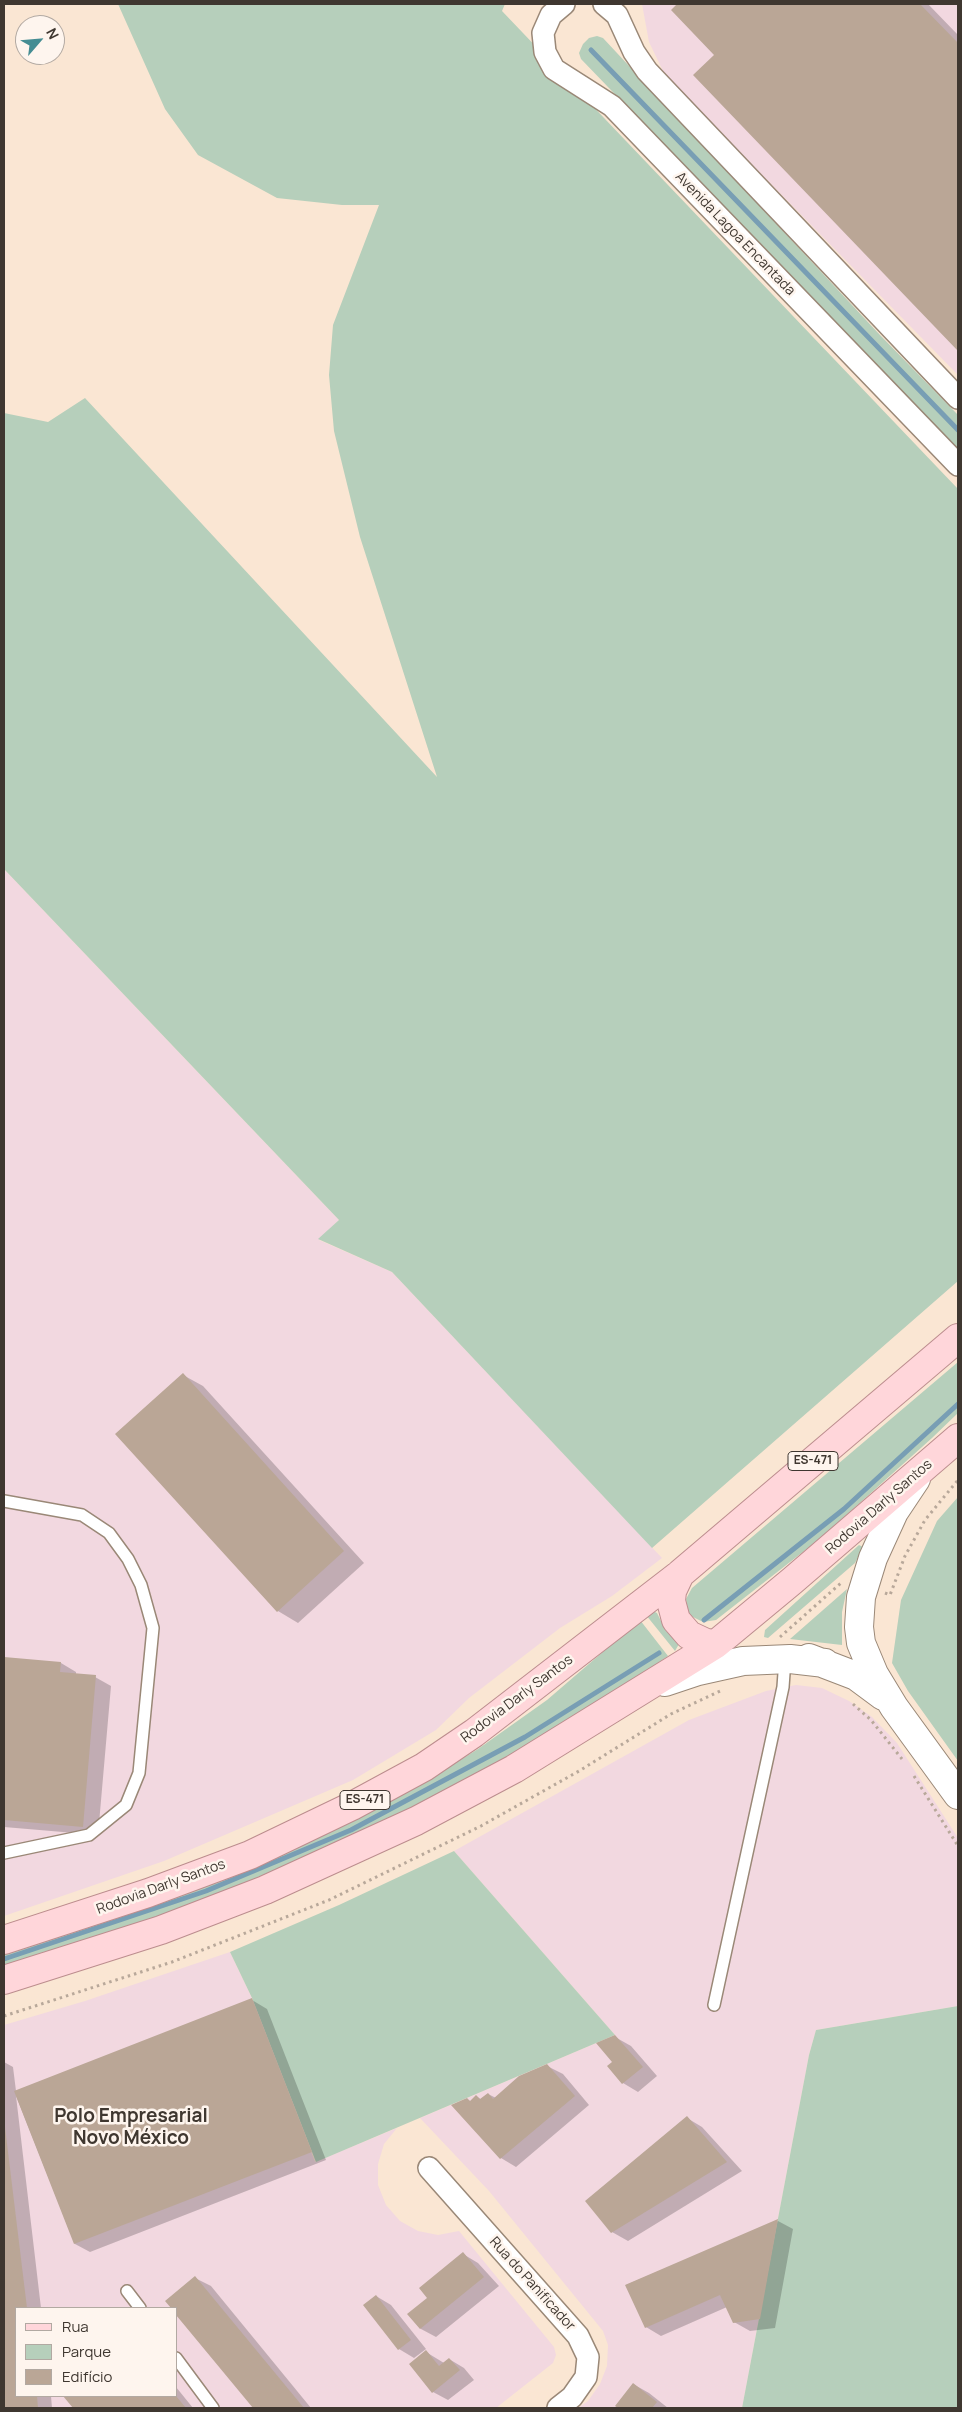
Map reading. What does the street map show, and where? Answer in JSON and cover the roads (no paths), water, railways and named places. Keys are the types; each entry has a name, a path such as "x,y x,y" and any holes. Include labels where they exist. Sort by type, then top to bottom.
{"main road":[{"name":"Rodovia Darly Santos","path":"4,1940 148,1893 250,1855 397,1783 474,1733 680,1574 954,1344"},
{"name":"Rodovia Darly Santos","path":"4,1980 170,1926 316,1869 465,1796 562,1741 716,1644 958,1438"},
{"path":"921,1471 894,1512 883,1534 864,1587 859,1610 861,1643 867,1659 894,1707 958,1795"},
{"path":"680,1574 672,1591 671,1601 676,1620 688,1635 706,1643 825,1663 856,1676 870,1685 894,1707"},
{"path":"629,1699 674,1678 779,1654"}],"street":[{"name":"Avenida Lagoa Encantada","path":"564,4 551,15 543,33 545,52 554,69 612,106 958,465"},
{"path":"604,4 617,15 634,52 647,71 958,398"},
{"name":"Rua do Panificador","path":"429,2168 578,2336 588,2357 586,2377 572,2397 558,2408"}],"lane":[{"path":"4,1501 82,1515 109,1533 128,1558 141,1585 153,1628 139,1773 126,1805 89,1835 4,1853"},
{"path":"714,2005 782,1687 779,1654"},
{"path":"127,2291 139,2307"},
{"path":"178,2361 213,2408"}],"waterway":[{"path":"591,50 958,430"},
{"path":"704,1620 844,1509 958,1404"},
{"path":"4,1959 206,1891 351,1830 525,1737 659,1653"}],"district":[{"name":"Polo Empresarial Novo México","path":"131,2128"}]}
